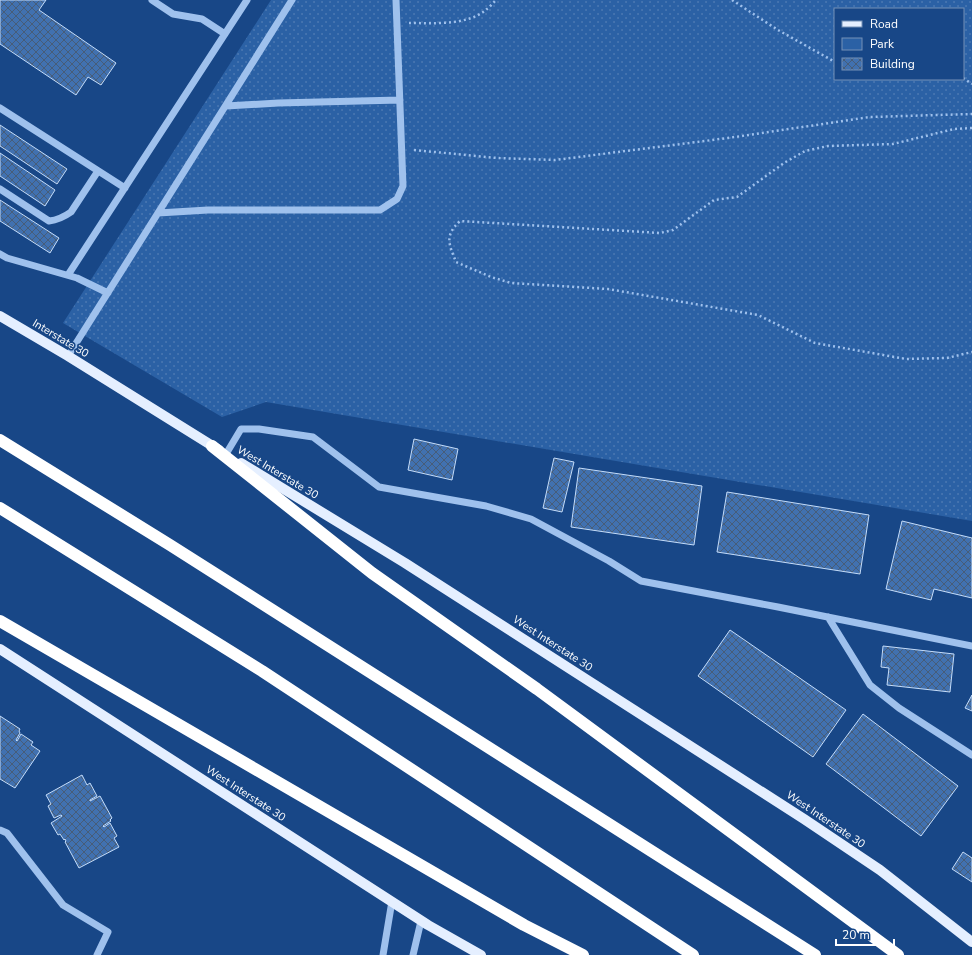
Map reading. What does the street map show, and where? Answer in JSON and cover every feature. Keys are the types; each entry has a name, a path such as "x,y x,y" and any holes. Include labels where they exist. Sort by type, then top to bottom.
{"highway":[{"path":"0,440 170,545 815,955"},
{"path":"212,446 372,573 537,689 898,955"},
{"path":"0,508 262,671 693,955"},
{"path":"0,621 524,925 583,955"}],"main road":[{"name":"Interstate 30","path":"0,316 110,382"},
{"name":"West Interstate 30","path":"110,382 212,446 412,567 804,819 880,870 972,942"},
{"name":"West Interstate 30","path":"0,649 421,921 481,955"}],"lane":[{"path":"152,0 173,14 202,19 225,34"},
{"path":"68,275 247,0"},
{"path":"68,356 292,0"},
{"path":"158,213 208,210 380,210 397,199 403,186 396,0"},
{"path":"226,106 278,103 400,100"},
{"path":"0,108 125,188"},
{"path":"0,189 50,221 57,220 71,212 98,171"},
{"path":"0,254 7,258 78,278 108,293"},
{"path":"226,454 241,429 259,429 313,437 379,487 486,506 532,519 609,561 641,581 972,646"},
{"path":"828,617 870,685 899,708 972,755"},
{"path":"0,830 7,833 63,906 108,932 97,955"},
{"path":"383,955 392,901"},
{"path":"413,955 421,921"}],"path":[{"path":"397,22 444,24 470,18 487,10 496,0"},
{"path":"732,0 778,30 834,61"},
{"path":"402,149 496,158 555,160 728,138 870,117 972,114"},
{"path":"972,128 954,129 893,144 828,146 805,151 784,163 737,197 714,200 672,230 660,233 460,221 452,229 449,243 456,262 511,284 608,289 758,314 815,343 906,359 947,358 972,352"}],"green space":[{"path":"271,0 972,0 972,521 266,402 222,417 63,323"}],"building":[{"path":"0,0 46,0 39,10 116,63 101,85 88,77 76,95 0,44"},
{"path":"0,125 67,169 57,184 0,146"},
{"path":"0,153 55,190 45,206 0,176"},
{"path":"0,200 59,238 50,253 0,221"},
{"path":"414,439 458,449 452,480 408,470"},
{"path":"554,458 574,462 562,512 543,508"},
{"path":"579,468 702,486 694,545 571,527"},
{"path":"727,492 869,515 860,574 717,552"},
{"path":"902,521 972,538 972,598 934,589 931,600 886,589"},
{"path":"730,630 846,710 813,757 698,676"},
{"path":"883,646 954,654 950,692 887,685 889,668 881,667"},
{"path":"972,695 972,711 965,708"},
{"path":"863,714 958,786 921,836 826,764"},
{"path":"0,716 20,729 20,733 16,740 17,741 21,734 33,742 31,745 40,751 15,788 0,779"},
{"path":"82,775 87,785 90,783 97,796 90,801 100,796 112,818 110,820 111,821 103,826 104,827 110,823 117,836 114,838 119,847 79,868 65,842 65,839 64,840 60,834 58,835 51,823 62,816 61,815 54,818 48,806 51,804 46,795"},
{"path":"963,852 972,858 972,882 952,869"}]}
